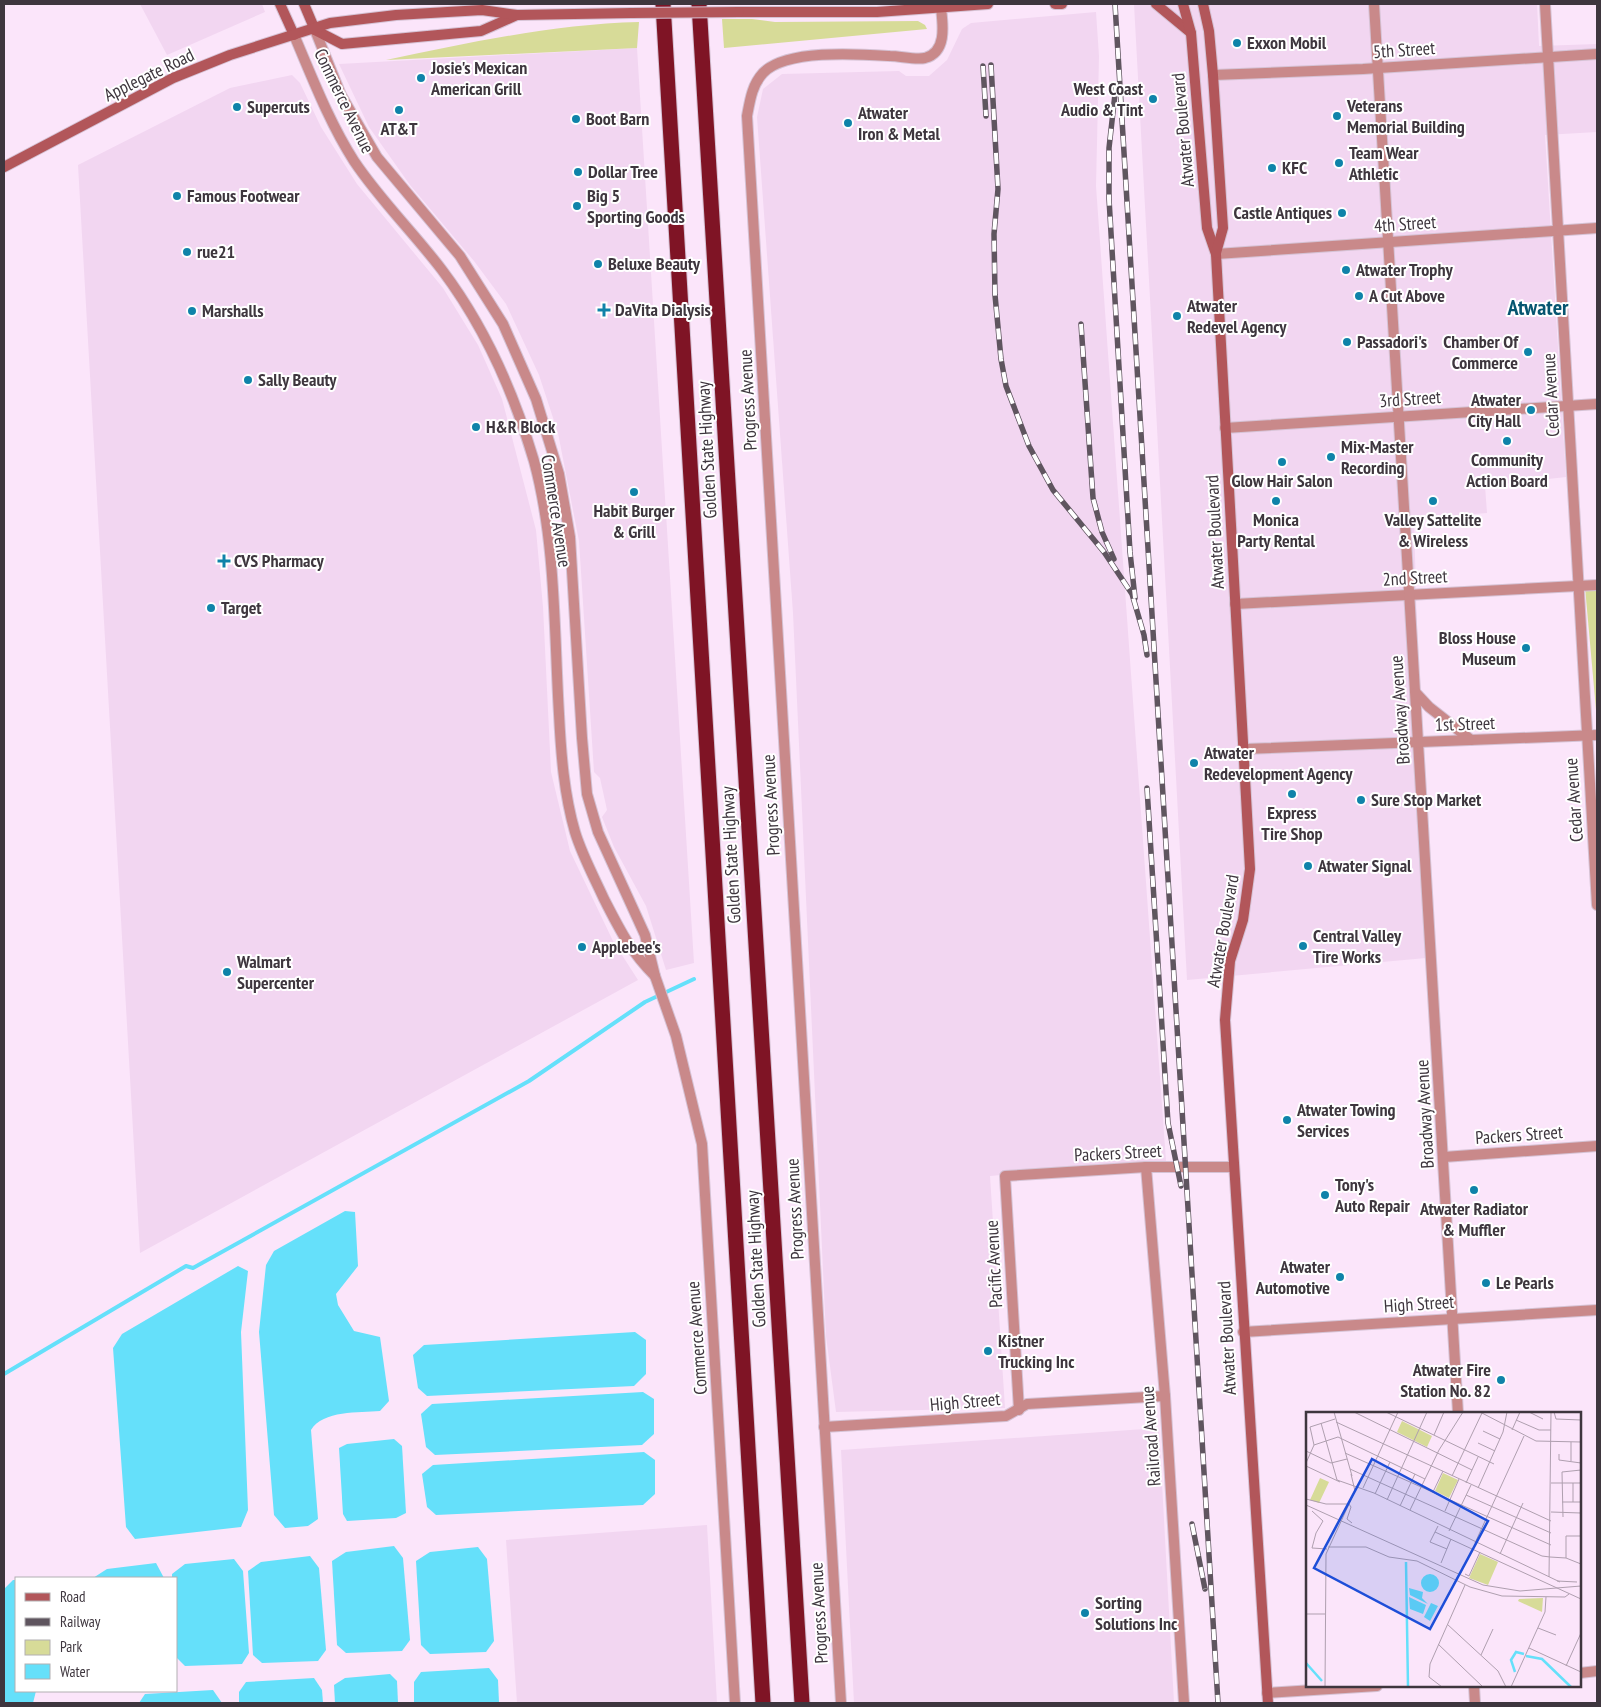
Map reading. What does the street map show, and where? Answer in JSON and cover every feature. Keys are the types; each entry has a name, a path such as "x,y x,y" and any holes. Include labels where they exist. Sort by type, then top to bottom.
{"highway":[{"name":"Golden State Highway","path":"663,4 762,1703"},
{"name":"Golden State Highway","path":"699,4 802,1703"},
{"path":"700,23 703,4"}],"main road":[{"path":"280,4 294,35"},
{"path":"304,4 315,30"},
{"name":"Applegate Road","path":"4,167 173,78 230,55 315,30 330,23 396,15 482,10 517,15 877,12 988,4"},
{"path":"1054,4 1062,4"},
{"path":"1156,4 1191,33"},
{"name":"Atwater Boulevard","path":"1183,4 1191,33 1207,228 1216,254 1250,869 1242,920 1230,961 1225,1020 1267,1698"},
{"name":"Atwater Boulevard","path":"1203,4 1209,30 1214,75 1223,228 1216,254"},
{"name":"Applegate Road","path":"315,30 342,44 481,31 517,15"}],"street":[{"name":"Broadway Avenue","path":"1374,4 1458,1412"},
{"name":"Cedar Avenue","path":"1545,4 1577,586 1592,735 1597,905"},
{"name":"Progress Avenue","path":"841,1703 747,116 753,87 763,73 774,65 793,58 858,54 925,58 934,52 941,42 944,27 940,6"},
{"name":"Commerce Avenue","path":"315,30 341,95 381,162 436,227 482,290 503,324 536,399 559,474 570,537 587,794 598,832 645,935 655,976 668,1011 688,1080 702,1144 735,1703"},
{"name":"Commerce Avenue","path":"294,35 342,141 373,187 424,246 458,293 496,360 511,393 534,462 548,536 562,756 566,795 575,833 589,868 629,947 655,976"},
{"name":"5th Street","path":"1214,75 1378,68 1597,54"},
{"name":"4th Street","path":"1216,254 1597,228"},
{"name":"3rd Street","path":"1225,428 1597,404"},
{"name":"2nd Street","path":"1235,604 1597,585"},
{"path":"1416,693 1429,707 1471,740"},
{"name":"1st Street","path":"1244,749 1592,735"},
{"name":"Packers Street","path":"1444,1156 1597,1146"},
{"name":"Packers Street","path":"1005,1176 1146,1167 1234,1168"},
{"name":"Railroad Avenue","path":"1146,1167 1165,1396 1184,1703"},
{"name":"Pacific Avenue","path":"1005,1176 1018,1410"},
{"name":"High Street","path":"1243,1332 1597,1310"},
{"name":"High Street","path":"824,1427 1006,1416 1027,1404 1165,1396"},
{"path":"1581,1673 1597,1672"},
{"path":"1267,1698 1368,1687"},
{"path":"1474,1687 1475,1703"}],"shaded area":[{"path":"140,4 262,4 265,12 167,55"},
{"path":"1134,4 1537,4 1539,46 1597,44 1597,132 1545,135 1566,477 1485,486 1487,513 1414,519 1426,958 1187,980"},
{"path":"1096,12 1099,56 1096,186 1166,1161 990,1176 1005,1408 836,1412 826,1336 793,613 757,117 763,89 782,74 899,71 906,76 929,76 947,60 962,29 971,23"},
{"path":"637,48 694,963 666,970 646,906 614,847 602,817 607,810 600,778 594,772 579,541 558,433 539,375 506,304 474,261 410,185 369,127 339,64"},
{"path":"292,75 300,83 321,127 357,184 443,288 478,345 502,399 536,530 543,607 551,772 570,851 613,941 638,980 140,1253 78,165 230,88"},
{"path":"1159,1428 1174,1703 854,1703 841,1450"},
{"path":"707,1525 717,1703 517,1703 506,1540"}],"green space":[{"path":"722,19 752,19 775,22 918,21 925,25 927,29 724,48"},
{"path":"639,22 637,48 386,60 543,30"},
{"path":"1585,587 1597,587 1597,721"}],"water":[{"path":"345,1211 355,1212 358,1266 336,1294 338,1305 354,1331 380,1337 389,1401 380,1411 333,1416 324,1419 311,1430 318,1519 308,1526 285,1528 274,1515 259,1332 266,1265 274,1251"},
{"path":"238,1266 248,1271 241,1332 248,1510 241,1527 135,1539 126,1527 113,1348 122,1334"},
{"path":"635,1332 646,1340 646,1374 634,1386 427,1396 418,1388 413,1355 424,1345"},
{"path":"643,1392 654,1399 654,1434 642,1445 435,1455 426,1447 421,1414 432,1404"},
{"path":"394,1439 402,1446 406,1513 396,1518 347,1521 343,1514 339,1448 347,1444"},
{"path":"644,1452 655,1460 655,1494 643,1505 436,1515 427,1507 422,1474 433,1465"},
{"path":"394,1546 403,1558 410,1640 402,1651 346,1653 337,1645 332,1561 346,1552"},
{"path":"478,1547 487,1559 494,1641 486,1652 430,1654 421,1645 416,1561 430,1552"},
{"path":"310,1556 319,1568 326,1650 318,1661 262,1663 253,1655 248,1571 261,1562"},
{"path":"234,1559 243,1571 249,1653 242,1664 185,1666 178,1659 178,1577 172,1577 172,1574 185,1564"},
{"path":"156,1563 163,1577 95,1577 107,1569"},
{"path":"15,1580 15,1692 36,1692 33,1703 4,1703 4,1589"},
{"path":"489,1668 498,1680 499,1703 414,1703 414,1682 421,1672"},
{"path":"390,1674 397,1681 398,1703 335,1703 334,1685 345,1678"},
{"path":"314,1678 322,1690 323,1703 239,1703 239,1692 246,1682"},
{"path":"213,1690 222,1703 139,1703 145,1694"}],"waterway":[{"path":"4,1374 186,1266 193,1268 529,1081 645,1002 694,979"}],"railway":[{"path":"1115,4 1218,1703"},
{"path":"991,65 998,189 994,234 995,295 1001,359 1006,386 1029,446 1053,490 1104,552 1132,594 1144,635 1147,655"},
{"path":"983,66 986,116"},
{"path":"1116,85 1109,148 1109,199 1130,552 1135,598"},
{"path":"1081,324 1093,498 1102,532 1114,559"},
{"path":"1147,788 1168,1123 1181,1186"},
{"path":"1192,1524 1205,1589"}],"place":[{"name":"Exxon Mobil","path":"1237,43"},
{"name":"Josie's Mexican American Grill","path":"421,78"},
{"name":"West Coast Audio & Tint","path":"1153,99"},
{"name":"Supercuts","path":"237,107"},
{"name":"AT&T","path":"399,110"},
{"name":"Veterans Memorial Building","path":"1337,116"},
{"name":"Boot Barn","path":"576,119"},
{"name":"Atwater Iron & Metal","path":"848,123"},
{"name":"Team Wear Athletic","path":"1339,163"},
{"name":"KFC","path":"1272,168"},
{"name":"Dollar Tree","path":"578,172"},
{"name":"Famous Footwear","path":"177,196"},
{"name":"Big 5 Sporting Goods","path":"577,206"},
{"name":"Castle Antiques","path":"1342,213"},
{"name":"rue21","path":"187,252"},
{"name":"Beluxe Beauty","path":"598,264"},
{"name":"Atwater Trophy","path":"1346,270"},
{"name":"A Cut Above","path":"1359,296"},
{"name":"DaVita Dialysis","path":"604,310"},
{"name":"Marshalls","path":"192,311"},
{"name":"Atwater Redevel Agency","path":"1177,316"},
{"name":"Passadori's","path":"1347,342"},
{"name":"Chamber Of Commerce","path":"1528,352"},
{"name":"Sally Beauty","path":"248,380"},
{"name":"Atwater City Hall","path":"1531,410"},
{"name":"H&R Block","path":"476,427"},
{"name":"Community Action Board","path":"1507,441"},
{"name":"Mix-Master Recording","path":"1331,457"},
{"name":"Glow Hair Salon","path":"1282,462"},
{"name":"Habit Burger & Grill","path":"634,492"},
{"name":"Monica Party Rental","path":"1276,501"},
{"name":"Valley Sattelite & Wireless","path":"1433,501"},
{"name":"CVS Pharmacy","path":"224,561"},
{"name":"Target","path":"211,608"},
{"name":"Bloss House Museum","path":"1526,648"},
{"name":"Atwater Redevelopment Agency","path":"1194,763"},
{"name":"Express Tire Shop","path":"1292,794"},
{"name":"Sure Stop Market","path":"1361,800"},
{"name":"Atwater Signal","path":"1308,866"},
{"name":"Central Valley Tire Works","path":"1303,946"},
{"name":"Applebee's","path":"582,947"},
{"name":"Walmart Supercenter","path":"227,972"},
{"name":"Atwater Towing Services","path":"1287,1120"},
{"name":"Atwater Radiator & Muffler","path":"1474,1190"},
{"name":"Tony's Auto Repair","path":"1325,1195"},
{"name":"Atwater Automotive","path":"1340,1277"},
{"name":"Le Pearls","path":"1486,1283"},
{"name":"Kistner Trucking Inc","path":"988,1351"},
{"name":"Atwater Fire Station No. 82","path":"1501,1380"},
{"name":"Sorting Solutions Inc","path":"1085,1613"}],"district":[{"name":"Atwater","path":"1538,307"}]}
